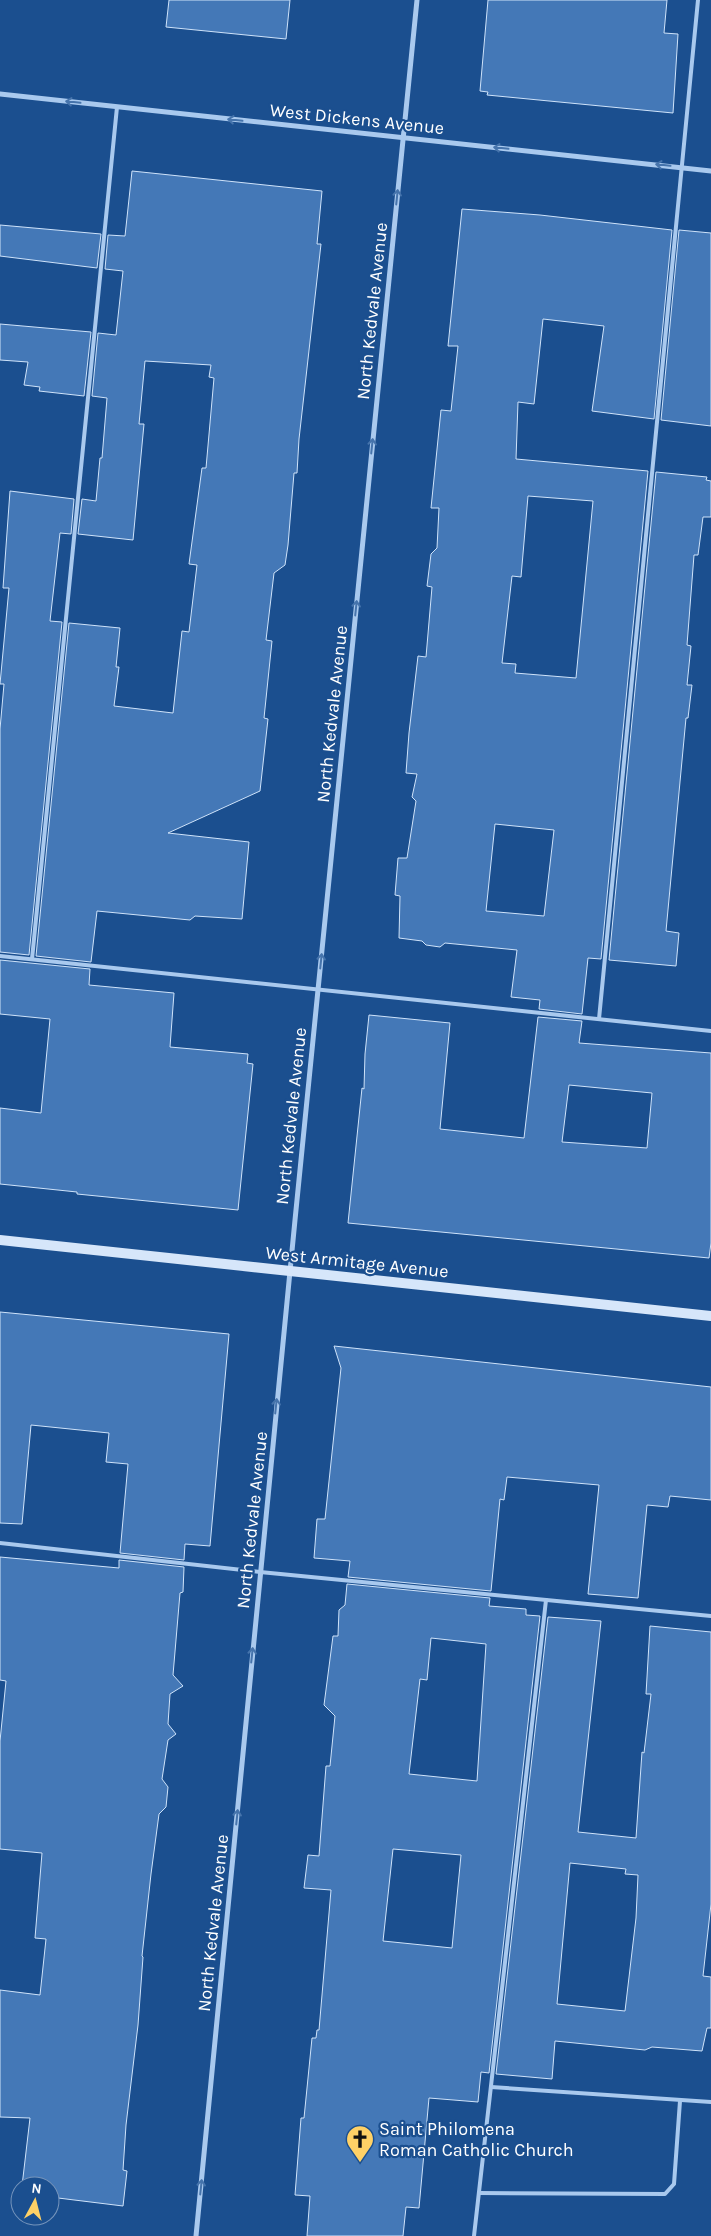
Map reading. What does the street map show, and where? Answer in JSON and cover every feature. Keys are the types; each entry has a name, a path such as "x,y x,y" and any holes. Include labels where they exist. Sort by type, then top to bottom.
{"main road":[{"name":"West Armitage Avenue","path":"0,1240 711,1316"}],"street":[{"name":"North Kedvale Avenue","path":"196,2236 260,1572 417,0"},
{"name":"West Dickens Avenue","path":"0,94 711,171"}],"lane":[{"path":"599,1019 698,0"},
{"path":"32,959 117,107"},
{"path":"0,956 711,1031"},
{"path":"0,1543 260,1572 711,1616"},
{"path":"474,2236 546,1600"},
{"path":"491,2087 711,2102"},
{"path":"478,2193 664,2194 674,2184 680,2101"}],"building":[{"path":"169,0 290,0 286,39 166,27"},
{"path":"488,0 667,0 664,33 678,34 673,113 487,95 488,92 480,91"},
{"path":"132,171 322,191 317,244 321,244 299,439 297,473 294,473 288,545 285,565 274,573 266,640 272,641 264,718 268,719 260,791 168,833 249,842 242,919 195,916 190,920 97,911 91,962 36,956 69,623 120,628 116,667 119,667 114,706 173,713 182,631 189,632 197,565 189,564 202,468 206,468 214,378 209,377 211,365 145,361 139,424 144,424 133,540 78,534 82,499 96,501 100,458 102,458 107,398 92,396 98,333 116,335 123,271 105,269 108,235 125,236"},
{"path":"462,209 540,215 672,230 654,419 592,411 604,326 543,319 534,404 518,402 516,459 648,471 601,959 588,958 582,1014 539,1009 540,1000 511,997 517,950 445,943 440,947 426,945 422,941 399,938 400,896 395,895 398,858 407,858 416,801 412,797 417,774 406,773 409,733 418,656 426,657 432,587 427,586 431,554 437,548 439,508 431,508 441,410 451,411 458,346 448,346","holes":["528,496 593,501 576,678 515,673 516,664 502,663 512,576 521,577","495,824 554,830 544,916 486,911"]},
{"path":"0,225 101,234 97,268 0,256"},
{"path":"679,230 711,233 711,426 661,420"},
{"path":"0,324 91,332 84,396 39,391 40,387 24,385 28,362 0,360"},
{"path":"656,472 707,477 706,480 711,481 711,517 703,517 698,555 694,555 687,645 691,646 687,685 692,685 688,718 686,718 666,931 679,933 676,966 609,960"},
{"path":"10,491 74,499 71,534 60,533 50,621 62,622 29,955 0,952 0,729 4,684 0,684 9,588 3,588"},
{"path":"0,960 90,969 89,985 174,993 170,1047 248,1054 247,1063 253,1064 238,1210 77,1194 77,1192 0,1184 0,1108 41,1113 50,1019 0,1014"},
{"path":"369,1015 450,1023 440,1129 524,1138 538,1017 582,1021 579,1043 711,1053 711,1243 709,1258 348,1223 362,1088 364,1089","holes":["569,1085 652,1093 647,1148 562,1142"]},
{"path":"0,1312 229,1334 210,1546 185,1544 184,1560 120,1553 128,1464 106,1462 109,1433 31,1425 22,1524 0,1523"},
{"path":"334,1346 711,1387 711,1500 670,1496 668,1507 647,1505 638,1598 588,1594 599,1485 507,1477 504,1500 500,1499 491,1591 348,1577 350,1561 314,1558 317,1519 325,1519 341,1368"},
{"path":"0,1557 119,1568 119,1560 184,1567 183,1592 180,1593 173,1675 183,1686 170,1694 168,1724 176,1734 168,1740 162,1779 168,1787 166,1807 159,1814 151,1874 142,1956 138,2025 126,2125 123,2170 127,2171 123,2206 60,2198 60,2176 23,2176 30,2118 0,2117 0,1990 40,1995 46,1939 35,1938 42,1853 0,1849 0,1741 6,1681 0,1680"},
{"path":"347,1584 490,1598 489,1606 526,1609 526,1615 540,1616 489,2073 481,2072 478,2102 429,2098 419,2208 406,2207 403,2236 307,2236 310,2196 295,2195 301,2118 304,2118 312,2038 316,2038 317,2030 319,2030 331,1890 304,1888 308,1855 319,1856 326,1766 330,1766 335,1716 324,1705 333,1636 338,1636 339,1610 345,1605","holes":["431,1638 486,1644 477,1781 409,1774 420,1679 427,1680","393,1849 461,1855 452,1948 383,1941"]},
{"path":"548,1617 601,1621 578,1832 636,1838 642,1752 644,1753 651,1694 646,1694 650,1626 711,1632 711,1904 703,1976 711,1977 711,2028 707,2028 702,2051 652,2047 645,2050 555,2041 552,2079 496,2074","holes":["570,1863 626,1869 625,1874 638,1875 636,1918 625,2011 557,2004"]}],"place":[{"name":"Saint Philomena Roman Catholic Church","path":"360,2163"}]}
